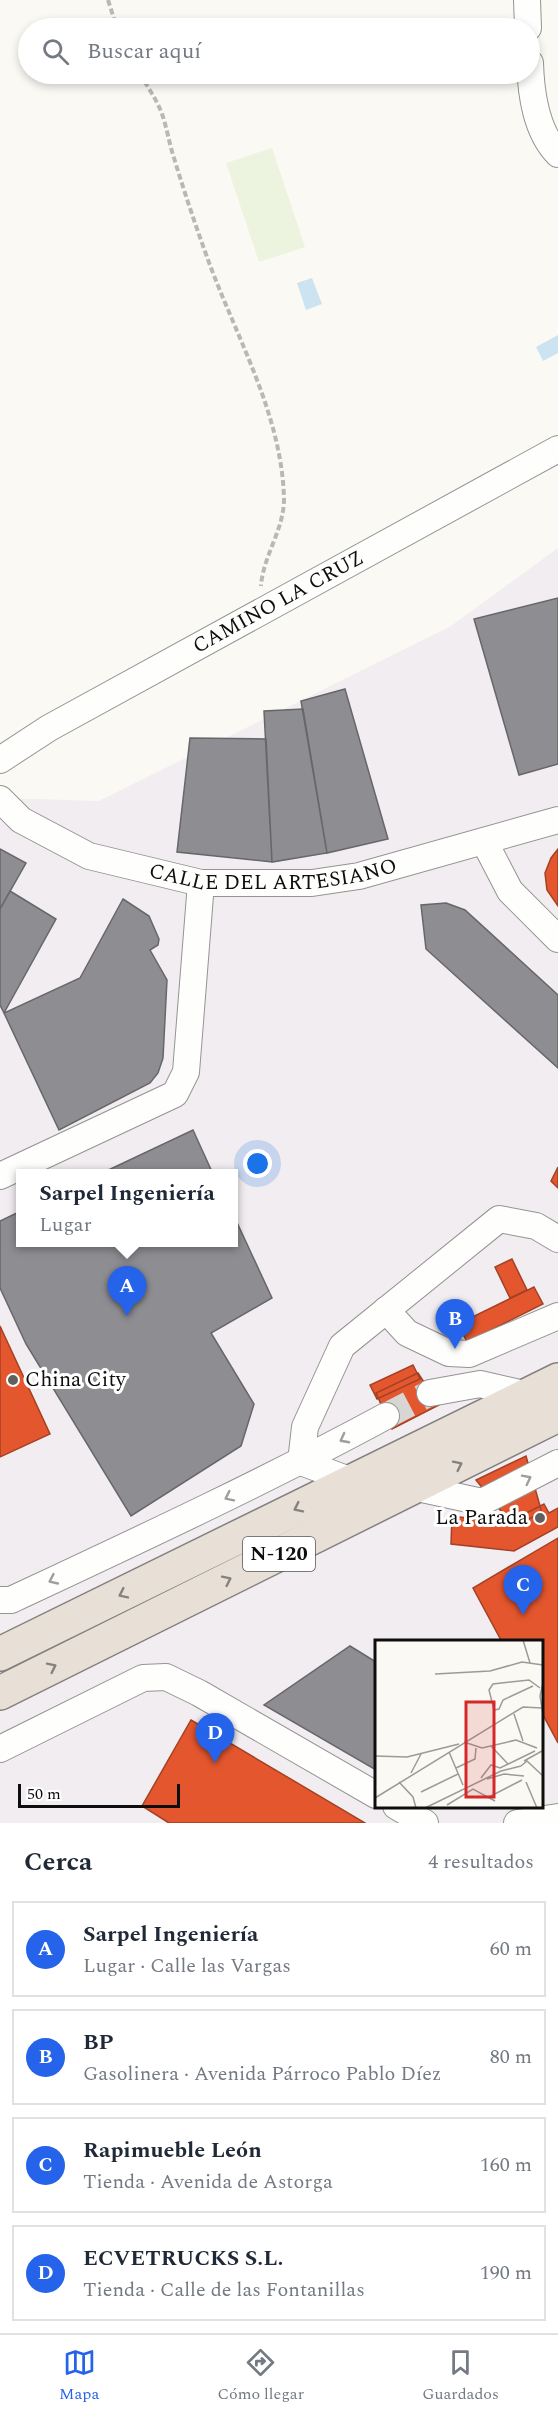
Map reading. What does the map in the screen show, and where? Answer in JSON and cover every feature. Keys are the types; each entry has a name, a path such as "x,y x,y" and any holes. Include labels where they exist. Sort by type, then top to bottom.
{"highway":[{"name":"N-120","path":"0,1654 558,1380"},
{"name":"N-120","path":"0,1693 558,1415"}],"street":[{"path":"527,0 528,18"},
{"path":"530,84 541,129 548,143 558,154"},
{"name":"CAMINO LA CRUZ","path":"0,760 49,728 558,448"},
{"name":"CALLE DEL ARTESIANO","path":"0,799 21,820 89,856 201,883 312,883 348,878 558,820"},
{"path":"484,841 510,891 558,939"},
{"path":"0,1176 175,1094 186,1072 201,883"},
{"path":"301,1462 305,1427 342,1346 499,1219 536,1226 558,1239"},
{"path":"386,1310 407,1333 449,1353 458,1354 469,1354 558,1316"},
{"path":"458,1354 465,1387"},
{"path":"430,1393 480,1384 528,1395"},
{"path":"0,1600 11,1600 22,1595 301,1462 386,1416"},
{"path":"301,1462 352,1481"},
{"path":"413,1487 482,1502 558,1463"},
{"path":"0,1749 143,1678 166,1677 199,1693 375,1794"},
{"path":"399,1808 425,1823"},
{"path":"517,1823 558,1817"}],"path":[{"path":"108,0 114,18"},
{"path":"145,84 161,113 189,206 243,345 281,457 284,501 277,538 262,572 260,613"}],"shaded area":[{"path":"558,548 558,1823 0,1823 0,798 99,801 451,626"}],"green space":[{"path":"272,148 305,247 259,262 226,163"}],"water":[{"path":"312,278 322,304 306,310 297,283"},
{"path":"558,335 558,353 543,361 536,347"}],"building: Comercios":[{"path":"558,849 558,906 547,890 545,873 551,858"},
{"path":"558,1167 558,1188 551,1181"},
{"path":"512,1259 527,1290 510,1298 495,1267"},
{"path":"534,1287 543,1304 467,1342 458,1324"},
{"name":"China City","path":"0,1326 50,1434 0,1457"},
{"path":"413,1365 420,1379 377,1399 370,1385"},
{"path":"418,1373 439,1405 392,1429 376,1393"},
{"path":"526,1456 542,1513 513,1526 476,1480"},
{"path":"544,1504 549,1513 558,1508 558,1527 514,1551 451,1544 452,1516 507,1523"},
{"path":"558,1538 558,1743 543,1715 543,1640 501,1640 473,1588"},
{"path":"191,1720 365,1823 169,1823 142,1806"}],"building: Industria":[{"path":"558,598 558,764 519,775 474,619"},
{"path":"345,689 388,839 327,853 301,701"},
{"path":"303,709 327,853 272,862 264,711"},
{"path":"190,738 266,739 272,862 177,852"},
{"path":"0,849 26,863 0,909"},
{"path":"10,891 56,919 4,1013 0,1005 0,909"},
{"path":"123,899 149,916 159,939 158,945 150,950 167,980 163,1058 158,1073 150,1083 59,1130 4,1013 80,978"},
{"path":"446,903 465,910 558,995 558,1068 426,949 421,905"},
{"path":"193,1130 211,1169 111,1169"},
{"path":"16,1213 16,1247 238,1247 238,1225 272,1298 211,1333 254,1404 241,1446 131,1516 26,1344 0,1288 0,1221"},
{"path":"350,1646 375,1661 375,1769 264,1705"}],"tunnel":[{"path":"386,1416 430,1393"}],"place":[{"name":"Sarpel Ingeniería","path":"127,1316"},
{"name":"BP","path":"455,1349"},
{"name":"China City","path":"13,1380"},
{"name":"La Parada","path":"540,1518"},
{"name":"Rapimueble León","path":"523,1615"},
{"name":"ECVETRUCKS S.L.","path":"215,1763"}]}
